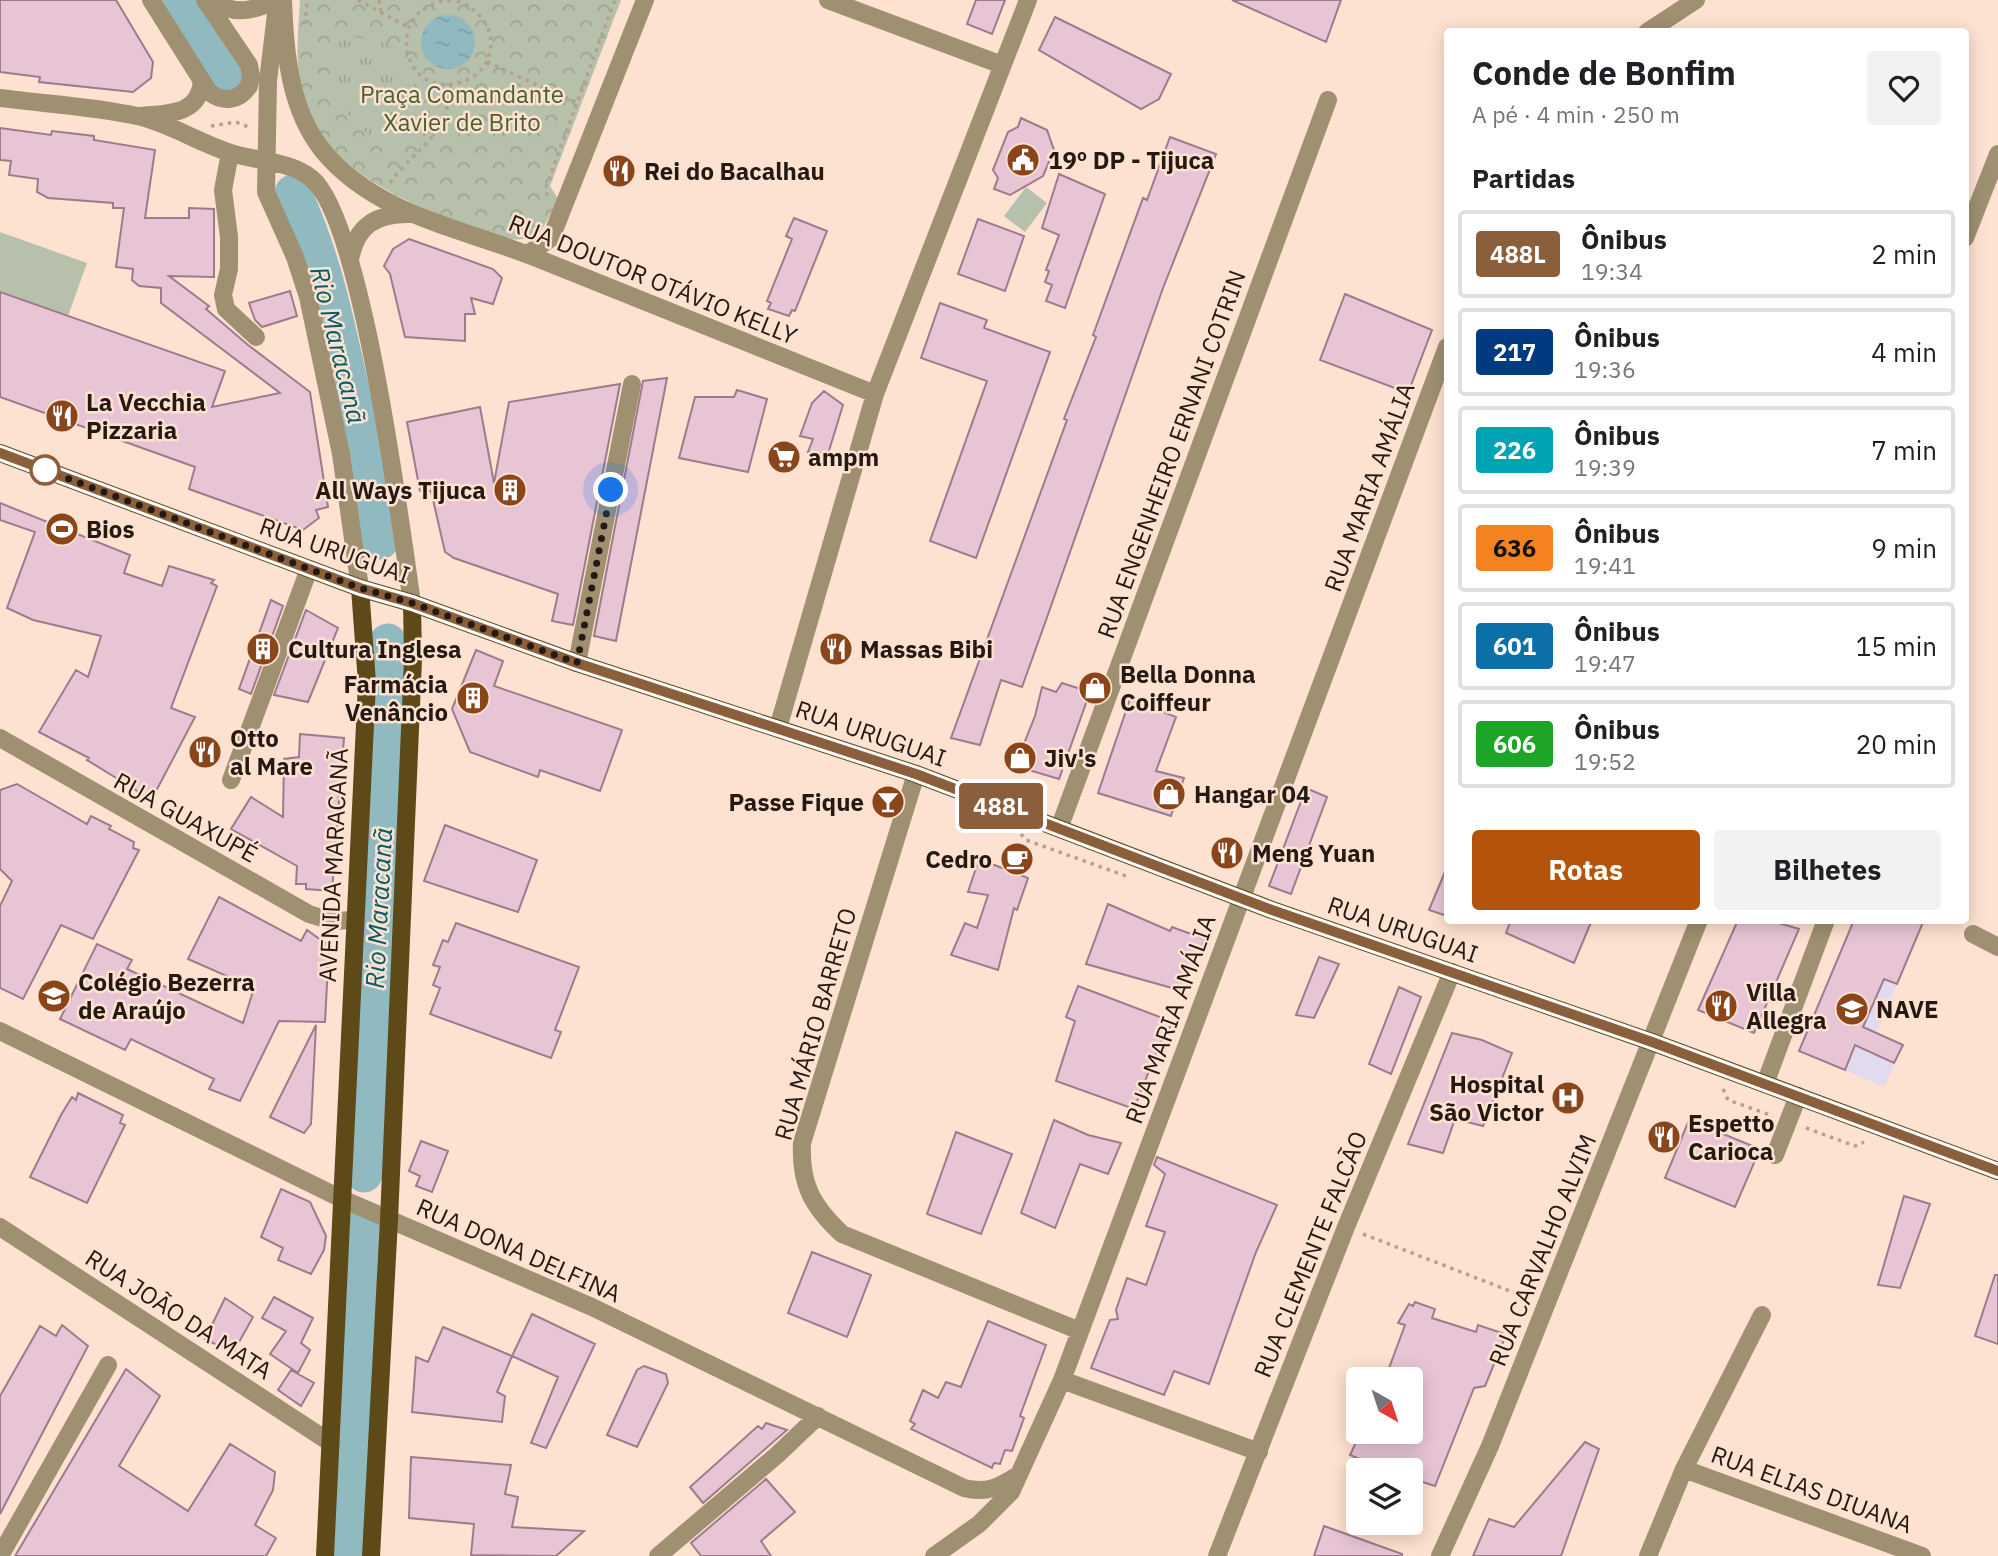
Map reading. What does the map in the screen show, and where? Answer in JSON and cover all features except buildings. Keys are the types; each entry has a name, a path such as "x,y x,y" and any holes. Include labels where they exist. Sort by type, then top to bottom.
{"main road":[{"name":"RUA URUGUAI","path":"0,453 360,588 412,603 577,663 916,774 1060,826 1241,898 1652,1042 1998,1171"},
{"name":"AVENIDA MARACANÃ","path":"325,1556 346,1201 354,920 367,683 360,588"},
{"path":"371,1556 383,1217 412,659 412,603"}],"street":[{"path":"151,0 202,81 213,95 228,100 245,92 251,76 247,62 205,0"},
{"path":"212,0 225,8 243,11 280,0"},
{"name":"AVENIDA MARACANÃ","path":"280,0 270,54 266,192 295,257 308,297 341,454 360,588"},
{"name":"RUA DOUTOR OTÁVIO KELLY","path":"280,0 286,57 308,129 329,158 346,174 411,214 528,254 875,394"},
{"path":"528,254 551,238 645,0"},
{"path":"828,0 1002,65"},
{"path":"778,728 875,394 1028,0"},
{"path":"1653,28 1696,0"},
{"path":"139,116 189,108 197,100 202,81"},
{"path":"0,98 139,116 230,153 300,171 318,184 330,204 350,261 386,437 412,603"},
{"name":"RUA ENGENHEIRO ERNANI COTRIN","path":"1060,826 1328,100"},
{"path":"230,153 223,190 229,237 229,269 223,295 226,309 256,337"},
{"path":"1969,228 1998,154"},
{"path":"350,261 356,237 366,225 388,215 411,214"},
{"name":"RUA MARIA AMÁLIA","path":"934,1556 999,1507 1011,1492 1062,1380 1444,355"},
{"path":"577,663 632,384"},
{"path":"230,780 309,569"},
{"name":"RUA GUAXUPÉ","path":"0,738 309,914 332,921 354,920"},
{"name":"RUA MÁRIO BARRETO","path":"916,774 802,1143 800,1170 810,1196 826,1219 842,1234 1080,1331"},
{"name":"RUA CARVALHO ALVIM","path":"1440,1556 1490,1446 1697,924"},
{"path":"1765,1084 1825,924"},
{"path":"1973,934 1998,947"},
{"name":"RUA CLEMENTE FALCÃO","path":"1217,1556 1346,1227 1452,972"},
{"name":"RUA DONA DELFINA","path":"0,1031 346,1201 592,1307 964,1488 981,1492 1018,1475"},
{"path":"1775,1155 1798,1096"},
{"name":"RUA JOÃO DA MATA","path":"0,1227 331,1443"},
{"path":"1648,1556 1684,1469 1762,1315"},
{"path":"0,1556 108,1365"},
{"path":"1062,1380 1259,1452"},
{"path":"658,1556 777,1455 818,1416"},
{"name":"RUA ELIAS DIUANA","path":"1684,1469 1922,1556"}],"path":[{"path":"358,0 408,27"},
{"path":"379,0 382,13"},
{"path":"452,0 477,11 485,22 490,35 486,62 465,81 452,85 437,84 424,78 414,68 405,41 408,27 426,6 452,0"},
{"path":"551,204 546,187 615,0"},
{"path":"486,62 577,103"},
{"path":"390,184 404,164 430,142 449,112 452,85"},
{"path":"201,130 216,124 236,122 257,129"},
{"path":"382,179 400,191"},
{"path":"1346,1227 1546,1306"}],"shaded area":[{"path":"1923,924 1876,1033 1903,1045 1884,1087 1799,1051"}],"green space":[{"name":"Praça Comandante Xavier de Brito","path":"300,0 621,0 550,186 559,200 538,236 507,239 457,222 394,194 354,169 337,154 322,136 304,102 297,59"},
{"path":"338,35 388,42 432,115 393,144 373,139 336,102 331,46"},
{"path":"1026,187 1047,203 1025,232 1004,216"},
{"path":"0,232 87,263 68,316 0,292"}],"water":[{"path":"448,15 467,23 475,42 467,61 448,69 429,61 421,42 429,23"}],"waterway":[{"name":"Rio Maracanã","path":"181,0 232,82"},
{"name":"Rio Maracanã","path":"293,193 313,243 335,320 369,470 380,541"},
{"name":"Rio Maracanã","path":"364,1174 389,720 388,642"},
{"name":"Rio Maracanã","path":"349,1556 363,1227"}],"bus line":[{"name":"488L","path":"0,453 360,588 412,603 577,663 916,774 1060,826 1272,910 1652,1042 1998,1171"}],"place":[{"name":"19º DP - Tijuca","path":"1023,160"},
{"name":"Rei do Bacalhau","path":"619,171"},
{"name":"La Vecchia Pizzaria","path":"62,416"},
{"name":"ampm","path":"784,457"},
{"name":"All Ways Tijuca","path":"510,490"},
{"name":"Bios","path":"62,529"},
{"name":"Cultura Inglesa","path":"263,649"},
{"name":"Massas Bibi","path":"836,649"},
{"name":"Bella Donna Coiffeur","path":"1095,688"},
{"name":"Farmácia Venâncio","path":"473,698"},
{"name":"Otto al Mare","path":"205,752"},
{"name":"Jiv's","path":"1020,758"},
{"name":"Hangar 04","path":"1169,794"},
{"name":"Passe Fique","path":"888,802"},
{"name":"Meng Yuan","path":"1227,853"},
{"name":"Cedro","path":"1017,859"},
{"name":"Colégio Bezerra de Araújo","path":"54,996"},
{"name":"Villa Allegra","path":"1721,1006"},
{"name":"NAVE","path":"1852,1009"},
{"name":"Hospital São Victor","path":"1568,1098"},
{"name":"Espetto Carioca","path":"1664,1137"}],"route":[{"path":"45,470 360,588 412,603 577,663 611,490"}]}
